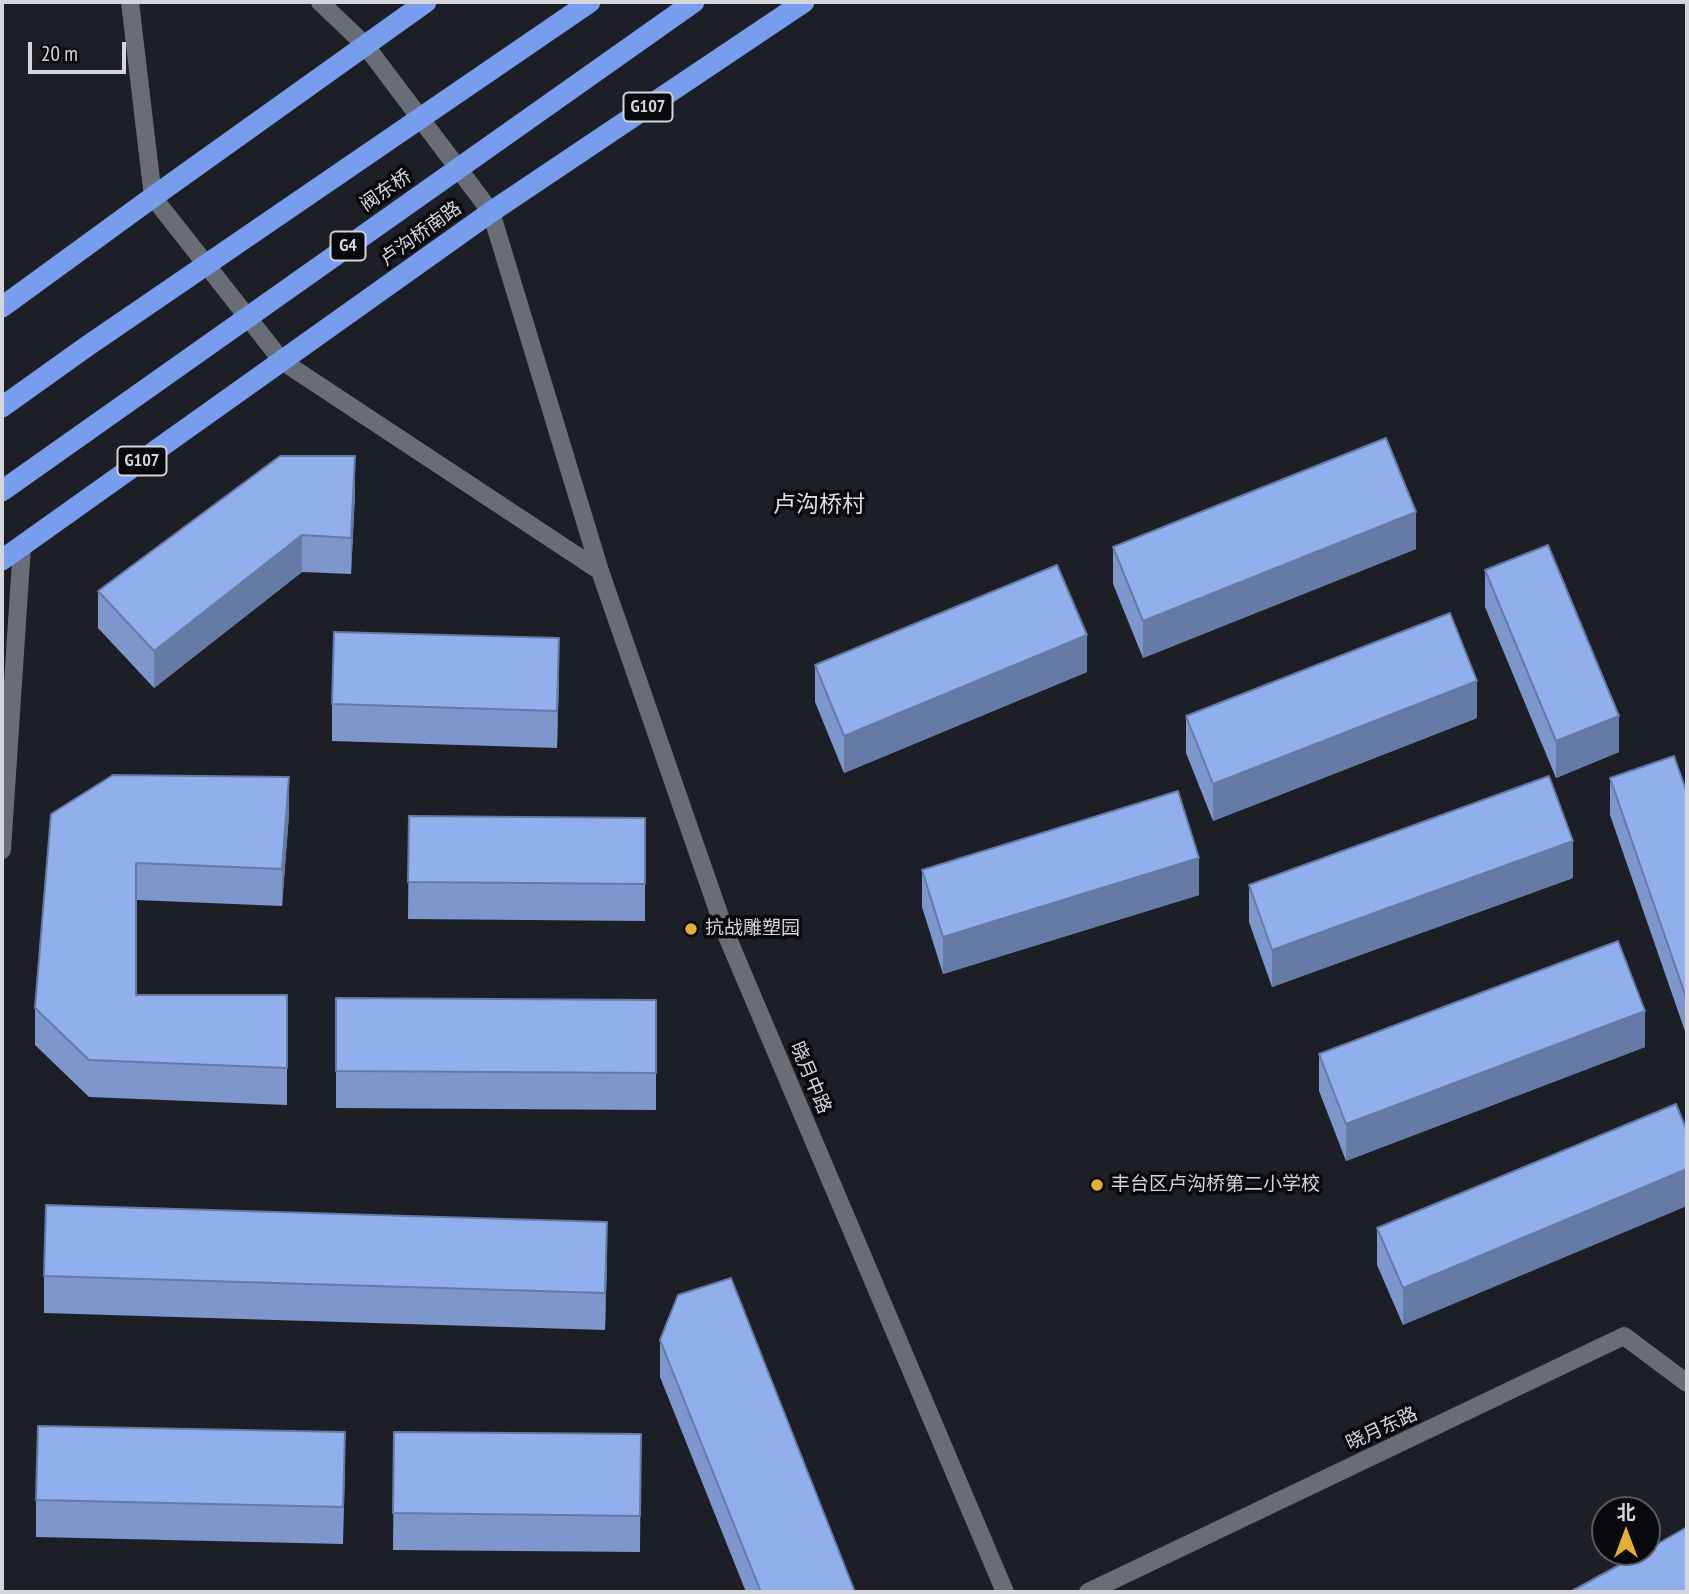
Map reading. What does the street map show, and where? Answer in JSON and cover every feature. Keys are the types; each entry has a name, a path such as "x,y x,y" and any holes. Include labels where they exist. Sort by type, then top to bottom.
{"highway":[{"path":"2,307 426,2"},
{"path":"2,407 86,346 590,2"},
{"name":"阀东桥","path":"2,491 694,2"},
{"name":"卢沟桥南路","path":"2,560 491,212 804,2"}],"street":[{"path":"130,2 153,197 282,361 600,571"},
{"path":"320,2 365,45 491,212"},
{"name":"晓月中路","path":"491,212 600,571 726,934 1005,1592"},
{"path":"2,850 22,546"},
{"name":"晓月东路","path":"1088,1592 1624,1336 1687,1383"}],"building":[{"path":"1386,438 1416,512 1143,621 1113,547"},
{"path":"280,456 355,456 351,538 302,535 154,651 98,591"},
{"path":"1548,545 1619,716 1556,741 1485,570"},
{"path":"1057,565 1087,635 844,736 815,665"},
{"path":"1450,613 1477,681 1213,784 1186,716"},
{"path":"334,632 559,638 557,711 332,704"},
{"path":"1674,756 1687,793 1687,1000 1610,778"},
{"path":"113,775 289,777 282,869 136,863 136,995 287,995 287,1068 89,1060 35,1008 51,814"},
{"path":"1549,776 1573,841 1272,950 1249,885"},
{"path":"1178,791 1199,858 943,937 922,870"},
{"path":"409,816 645,818 645,884 408,882"},
{"path":"1618,941 1645,1011 1346,1124 1319,1054"},
{"path":"336,998 656,1000 656,1073 336,1071"},
{"path":"1676,1104 1687,1131 1687,1169 1403,1288 1377,1228"},
{"path":"46,1205 607,1222 605,1293 44,1276"},
{"path":"731,1278 855,1592 761,1592 660,1340 678,1295"},
{"path":"38,1426 345,1432 343,1507 36,1500"},
{"path":"394,1432 641,1434 640,1516 393,1513"},
{"path":"1687,1527 1687,1592 1570,1592 1617,1566 1661,1566 1661,1542"}],"place":[{"name":"抗战雕塑园","path":"691,929"},
{"name":"丰台区卢沟桥第二小学校","path":"1097,1185"}],"district":[{"name":"卢沟桥村","path":"819,505"}]}
